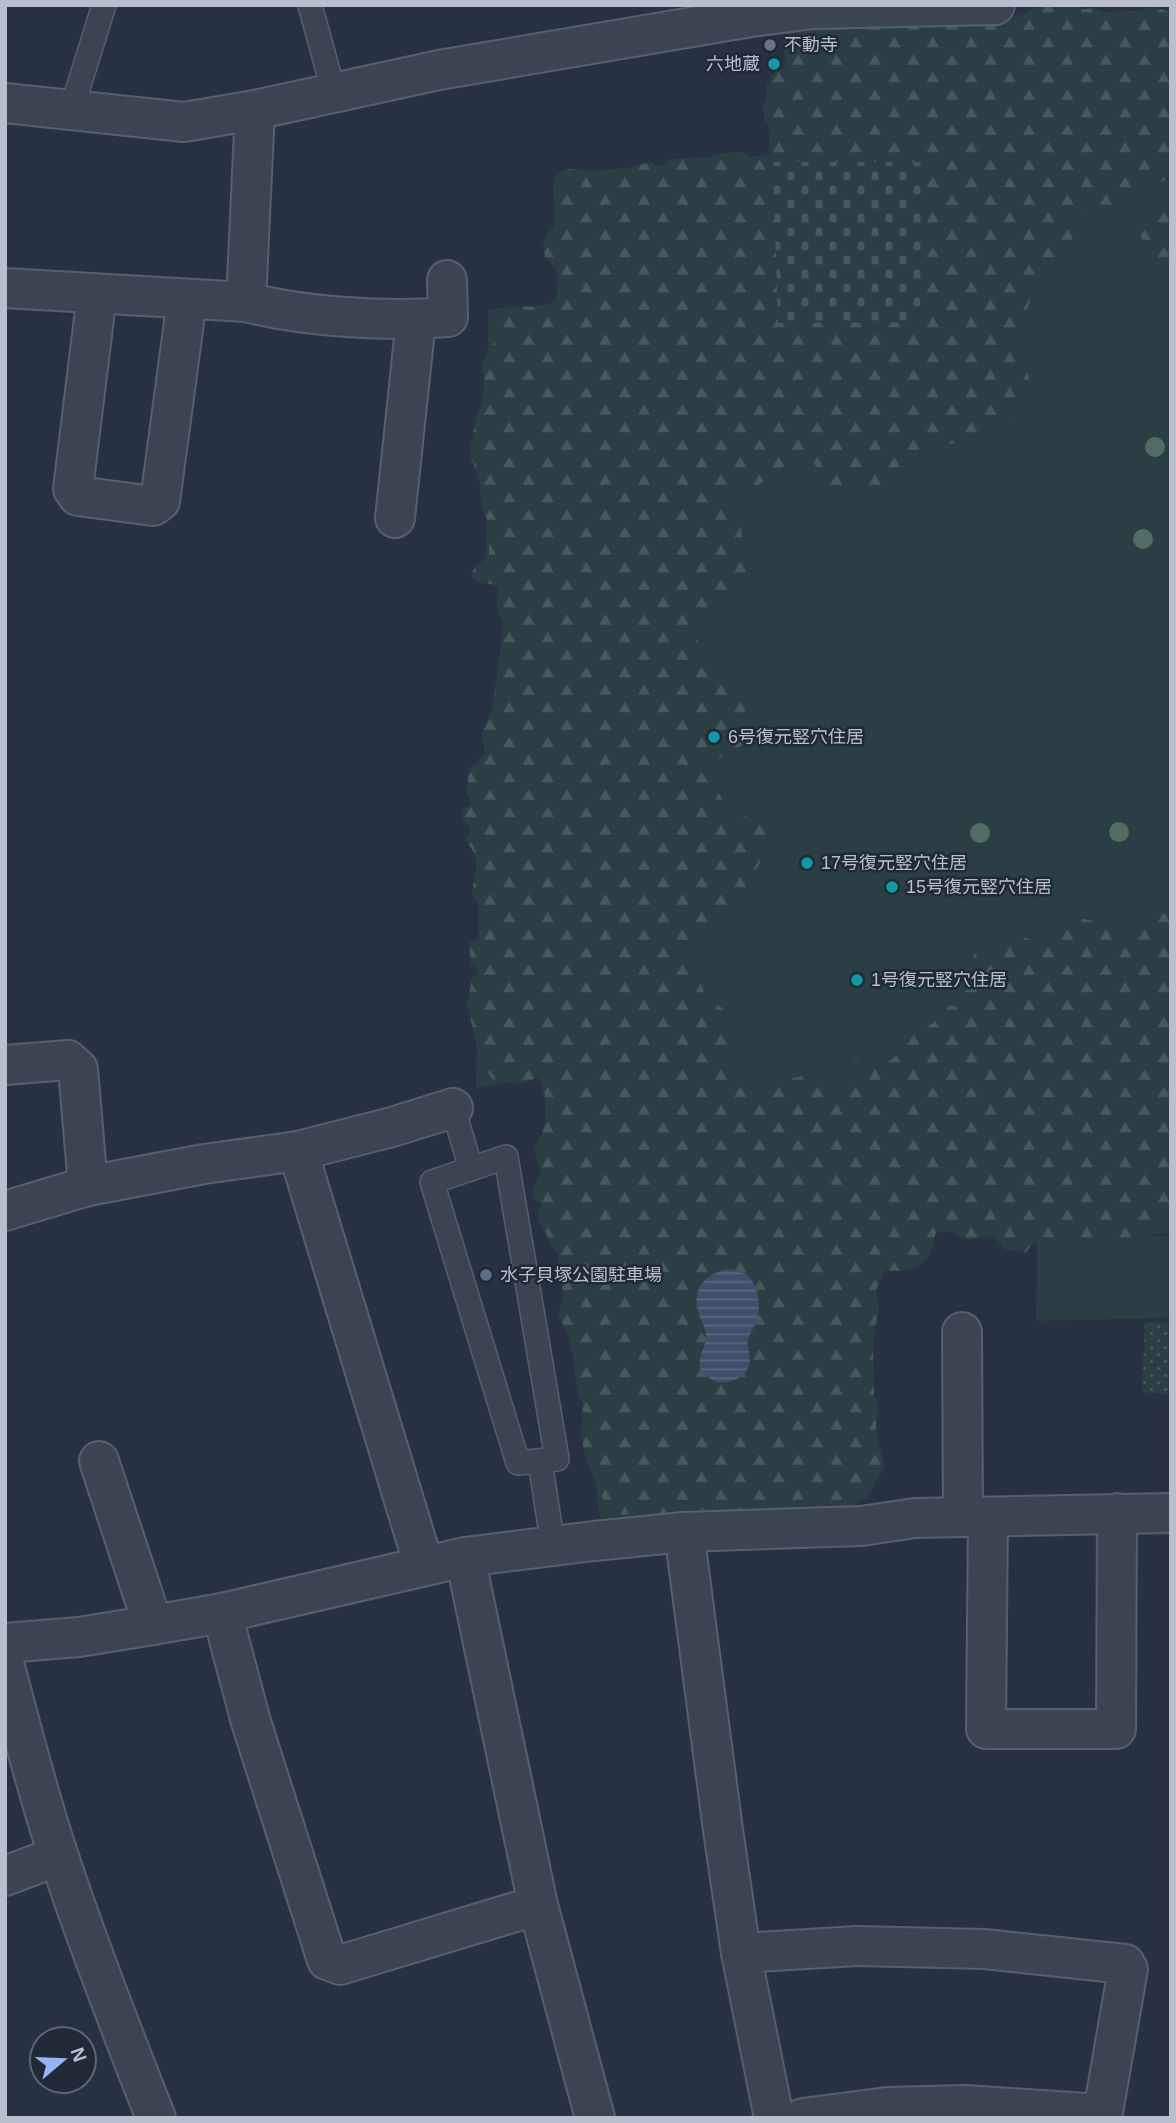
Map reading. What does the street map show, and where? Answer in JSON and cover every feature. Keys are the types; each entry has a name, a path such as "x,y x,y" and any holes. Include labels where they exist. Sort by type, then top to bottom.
{"street":[{"path":"5,103 184,122 255,110 439,70 736,12 995,5"},
{"path":"246,302 255,110"},
{"path":"5,288 246,302 269,308 344,316 416,320 448,317 447,280"},
{"path":"97,294 73,489 78,496 153,506 159,502 187,300"},
{"path":"395,518 416,320"},
{"path":"5,1065 68,1060 78,1069 88,1186"},
{"path":"5,1211 88,1186 204,1164 298,1151 453,1108"},
{"path":"298,1151 424,1566"},
{"path":"962,1332 986,1729 1116,1729 1117,1513"},
{"path":"99,1461 153,1625"},
{"path":"5,1643 79,1637 153,1625 465,1557 553,1546 684,1532 862,1526 915,1518 1171,1513"},
{"path":"684,1532 741,1953 774,2118"},
{"path":"465,1557 538,1905 595,2118"},
{"path":"222,1612 251,1722 327,1960 340,1965 538,1905"},
{"path":"5,1667 58,1856 156,2118"},
{"path":"5,1876 58,1856"},
{"path":"741,1953 857,1946 985,1949 1125,1964 1128,1969 1102,2116 993,2112 965,2105 887,2106 803,2118"}],"lane":[{"path":"71,111 104,5"},
{"path":"310,5 334,93"},
{"path":"453,1108 471,1169"},
{"path":"506,1157 557,1459 518,1463 432,1182 471,1169 506,1157"},
{"path":"540,1461 553,1546"}],"green space":[{"path":"1037,5 1077,5 1083,9 1094,8 1114,15 1155,7 1171,13 1171,178 1154,185 1139,186 1118,207 1101,213 1071,210 1073,251 1038,279 1027,310 1021,347 1032,390 1020,413 993,439 930,444 926,461 880,494 830,486 806,452 759,485 737,486 734,502 741,527 746,571 729,597 695,621 695,635 717,677 747,694 741,746 715,761 714,785 734,820 766,809 776,828 744,896 712,935 680,952 695,964 704,993 729,1014 733,1069 754,1085 762,1099 786,1080 806,1075 826,1096 834,1091 855,1061 879,1068 895,1057 912,1036 933,1023 947,1005 963,1007 961,978 978,947 1021,936 1053,949 1059,933 1083,919 1106,923 1124,932 1146,927 1167,911 1171,911 1171,1200 1164,1212 1164,1227 1142,1241 1123,1238 1111,1247 1091,1238 1074,1240 1047,1237 1037,1240 1026,1253 1004,1249 990,1237 963,1238 943,1226 935,1235 931,1253 920,1265 904,1270 886,1270 876,1290 879,1309 873,1338 874,1395 879,1411 876,1432 885,1467 871,1494 850,1508 829,1505 806,1511 790,1508 758,1513 745,1510 710,1518 698,1506 676,1508 668,1516 653,1517 643,1512 607,1514 586,1460 581,1434 583,1405 577,1391 568,1334 558,1315 564,1296 558,1272 558,1254 538,1220 542,1204 532,1198 533,1189 541,1173 535,1151 545,1120 544,1091 538,1078 518,1084 492,1079 480,1060 467,1004 472,978 480,972 471,964 469,943 479,936 480,914 479,905 472,896 476,858 467,842 466,837 471,832 469,826 462,819 463,810 471,803 467,794 469,768 485,754 482,733 492,709 504,623 497,605 499,585 476,582 471,576 474,568 489,555 489,525 481,504 480,483 471,457 471,444 482,403 482,363 494,342 490,325 508,308 539,307 555,301 559,277 555,267 545,258 543,245 545,237 555,225 553,185 559,172 577,169 609,173 652,162 659,168 671,159 742,152 758,161 774,151 773,130 764,119 763,104 771,94 769,79 777,70 788,66 792,59 792,52 786,40 785,22 1017,18"},
{"path":"1171,9 1171,1234 1106,1234 1171,1236 1171,1318 1036,1321 1037,1233 870,1231 868,1499 600,1518 541,1075 476,1089 479,834 510,592 486,583 488,309 558,304 555,174 770,155 766,85 786,79 782,26"},
{"path":"773,162 922,162 920,322 778,323"},
{"path":"1171,210 1171,273 1151,263 1140,229 1149,215"},
{"path":"1145,1322 1171,1322 1171,1395 1142,1392"}],"water":[{"path":"728,1269 744,1273 752,1281 757,1292 759,1311 748,1338 750,1362 747,1370 739,1378 723,1383 712,1380 700,1369 706,1336 697,1297 698,1290 706,1279"}],"place":[{"name":"不動寺","path":"770,45"},
{"name":"六地蔵","path":"774,64"},
{"name":"6号復元竪穴住居","path":"714,737"},
{"name":"17号復元竪穴住居","path":"807,863"},
{"name":"15号復元竪穴住居","path":"892,887"},
{"name":"1号復元竪穴住居","path":"857,980"},
{"name":"水子貝塚公園駐車場","path":"486,1275"}]}
